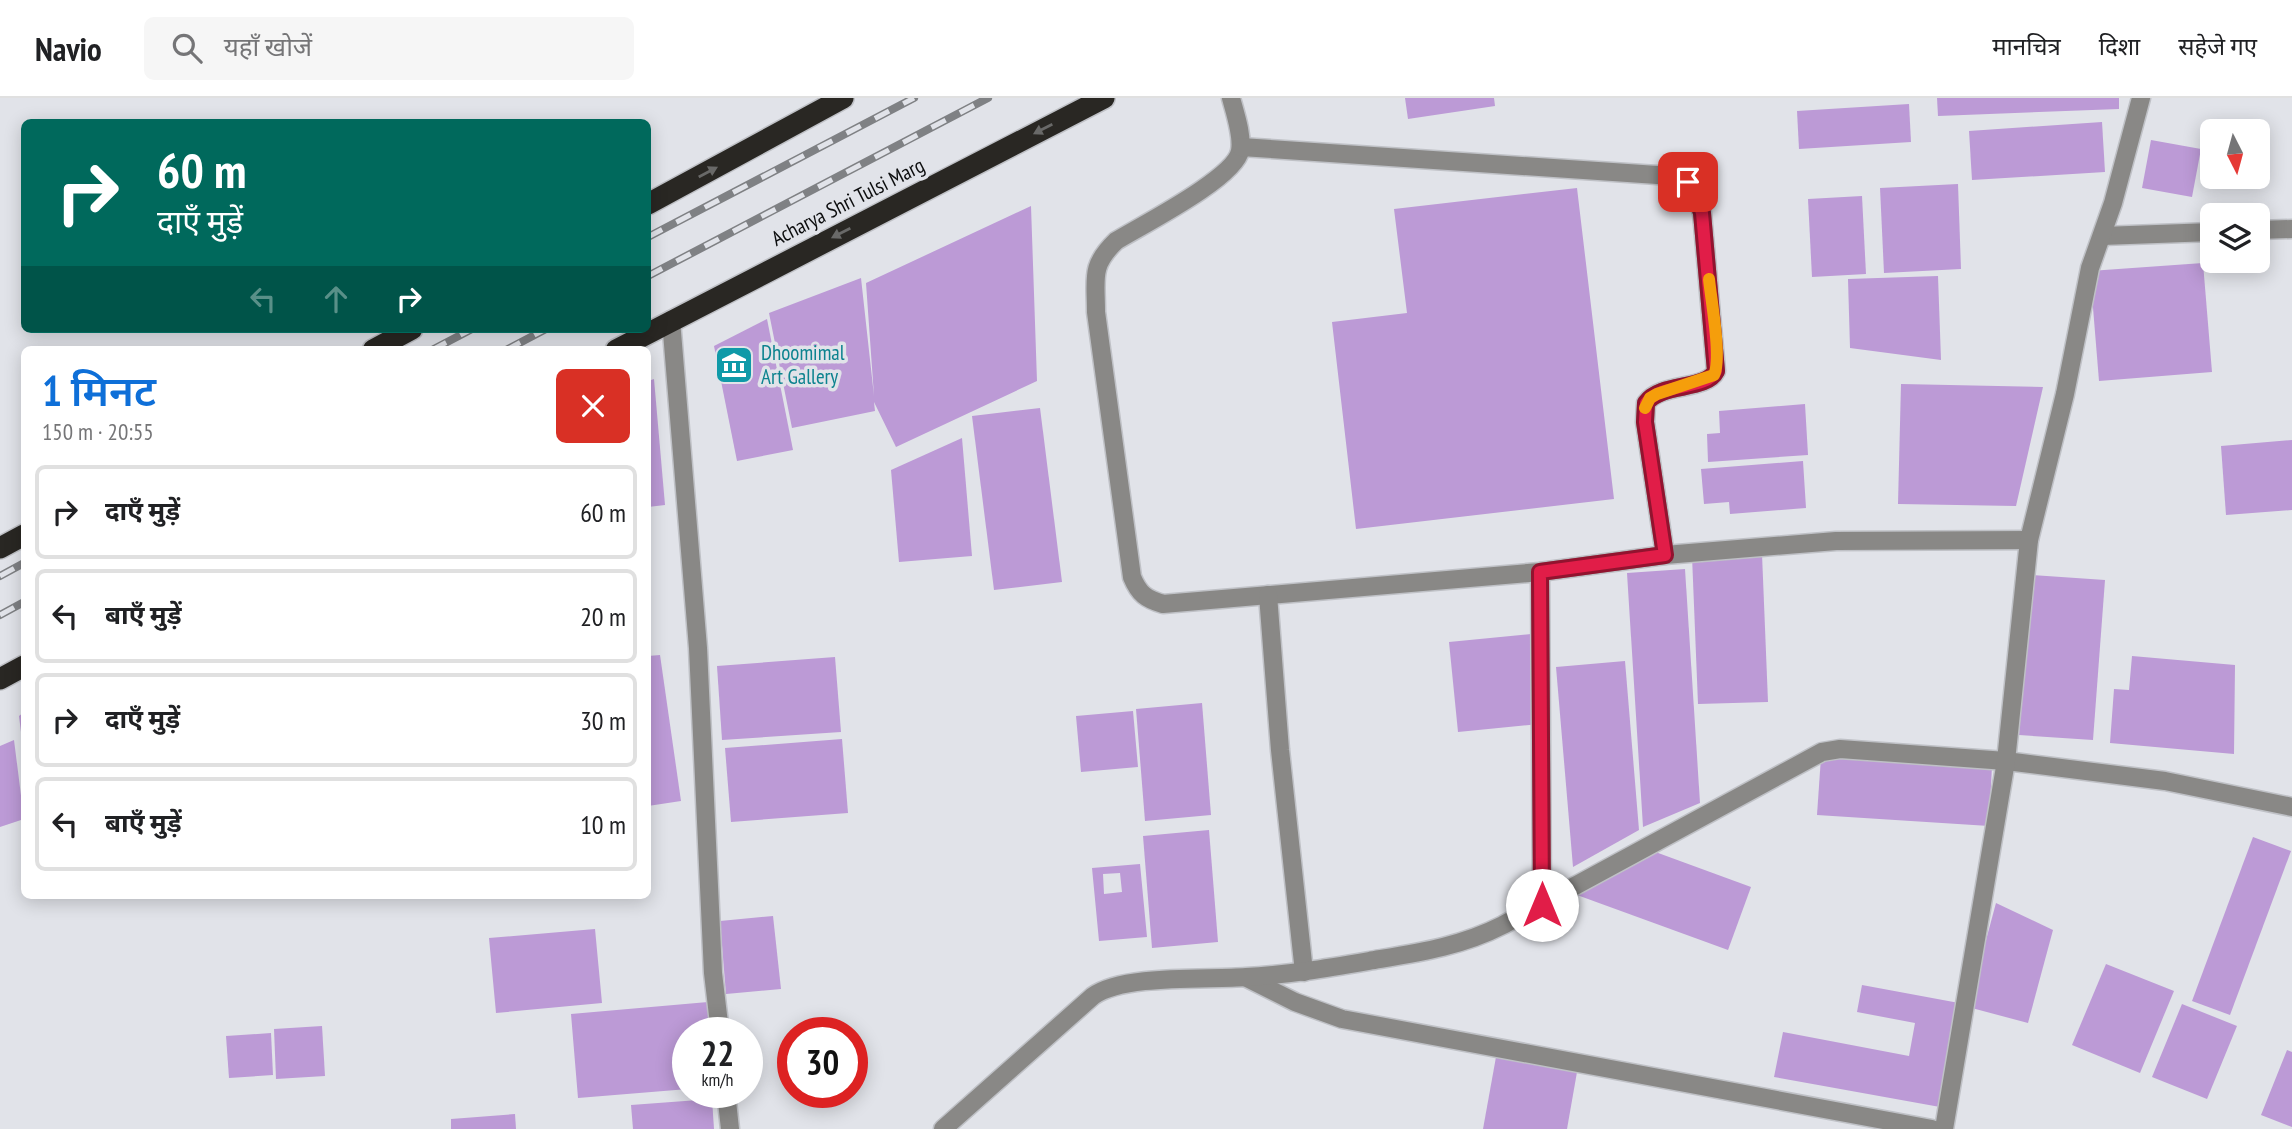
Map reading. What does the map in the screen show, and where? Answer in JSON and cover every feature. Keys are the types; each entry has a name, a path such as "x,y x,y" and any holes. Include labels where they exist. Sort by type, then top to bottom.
{"highway":[{"path":"651,202 843,98"},
{"name":"Acharya Shri Tulsi Marg","path":"651,331 1104,98"},
{"path":"380,346 405,333"},
{"name":"Acharya Shri Tulsi Marg","path":"623,346 647,333"},
{"path":"0,548 21,537"},
{"path":"0,679 21,668"}],"street":[{"path":"1231,98 1241,147 1233,166 1218,179 1116,241 1103,254 1096,271 1096,312 1132,578 1138,591 1149,600 1163,604 1540,572 1665,555 1836,541 2029,540"},
{"path":"1944,1129 2006,761 2029,540 2065,394 2090,268 2102,236 2141,98"},
{"path":"1241,147 1672,176 1688,182 1695,192 1702,213 1716,371 1710,378 1657,394 1646,403 1645,422 1665,555"},
{"path":"2270,230 2292,229"},
{"path":"2102,236 2200,232"},
{"path":"671,320 698,648 713,973 718,1017"},
{"path":"1540,572 1542,905"},
{"path":"1268,595 1280,750 1304,972"},
{"path":"943,1129 1101,990 1131,982 1304,972 1426,952 1482,936 1822,752 1840,749 2006,761 2212,789 2292,807"},
{"path":"1247,977 1295,1002 1342,1019 1932,1129"},
{"path":"728,1108 730,1129"}],"building":[{"path":"1405,98 1494,98 1495,106 1408,119"},
{"path":"1937,98 2119,98 2119,109 1938,116"},
{"path":"1909,104 1911,142 1799,149 1797,111"},
{"path":"2102,122 2105,172 1972,180 1969,131"},
{"path":"2151,140 2200,149 2192,197 2142,188"},
{"path":"1958,184 1961,269 1884,273 1880,188"},
{"path":"1577,188 1614,499 1356,529 1332,322 1407,313 1394,209"},
{"path":"1862,196 1866,274 1812,277 1808,199"},
{"path":"1031,206 1037,381 896,447 874,402 875,411 792,428 769,313 861,278 874,396 866,283"},
{"path":"2200,263 2200,273 2204,273 2212,372 2099,381 2090,271"},
{"path":"1938,276 1941,360 1850,348 1848,279"},
{"path":"767,319 793,450 737,461 714,346"},
{"path":"654,379 665,505 651,507 651,380"},
{"path":"1901,384 2043,387 2016,506 1898,504"},
{"path":"1805,404 1808,455 1708,462 1707,434 1720,433 1719,411"},
{"path":"1040,408 1062,582 994,590 972,416"},
{"path":"962,438 972,556 899,562 891,470"},
{"path":"2292,440 2292,510 2226,515 2221,446"},
{"path":"1803,461 1806,508 1730,514 1729,502 1704,504 1701,469"},
{"path":"1762,554 1768,702 1698,704 1692,556"},
{"path":"1685,569 1700,803 1643,827 1627,573"},
{"path":"2032,575 2105,580 2093,740 2019,735"},
{"path":"1531,634 1540,724 1458,732 1449,642"},
{"path":"660,655 681,801 651,806 651,656"},
{"path":"2132,656 2235,665 2234,754 2110,743 2114,689 2129,690"},
{"path":"835,657 841,732 722,740 717,666"},
{"path":"1625,661 1639,830 1573,867 1556,667"},
{"path":"1202,703 1211,815 1145,821 1136,709"},
{"path":"1133,711 1138,767 1081,772 1076,716"},
{"path":"842,739 848,813 731,822 725,748"},
{"path":"14,740 21,795 21,820 0,827 0,746"},
{"path":"1821,757 1992,766 1989,826 1817,815"},
{"path":"1209,830 1218,942 1152,948 1143,836"},
{"path":"2253,837 2291,851 2230,1015 2192,1001"},
{"path":"1650,850 1751,887 1728,950 1577,895"},
{"path":"1140,864 1147,937 1099,941 1092,868","holes":["1120,873 1122,892 1104,894 1103,874"]},
{"path":"1996,903 2053,930 2028,1023 1968,1007"},
{"path":"773,916 781,989 726,994 720,921"},
{"path":"595,929 602,1003 496,1013 489,938"},
{"path":"2106,964 2174,991 2140,1073 2072,1045"},
{"path":"1862,985 1959,1003 1940,1107 1774,1077 1783,1032 1909,1056 1915,1023 1857,1012"},
{"path":"708,1002 709,1017 672,1017 672,1090 578,1098 571,1014"},
{"path":"2182,1004 2237,1026 2207,1099 2152,1077"},
{"path":"322,1026 325,1076 276,1079 274,1029"},
{"path":"271,1033 273,1075 229,1078 226,1036"},
{"path":"2287,1050 2292,1052 2292,1127 2261,1115"},
{"path":"1496,1057 1577,1072 1567,1129 1483,1129"},
{"path":"672,1102 672,1108 713,1108 714,1129 633,1129 631,1105"},
{"path":"515,1114 516,1129 451,1129 451,1119"}],"railway":[{"path":"651,235 914,98"},
{"path":"651,274 988,98"},
{"path":"440,346 464,333"},
{"path":"514,346 538,333"},
{"path":"0,576 21,565"},
{"path":"0,615 21,604"}],"slow traffic":[{"path":"1645,408 1650,398 1657,394 1710,378 1716,371 1709,279"}],"place":[{"name":"Dhoomimal Art Gallery","path":"734,365"}],"route":[{"path":"1542,905 1540,572 1665,555 1645,422 1646,403 1657,394 1710,378 1716,371 1702,213 1695,192 1688,182"}]}
